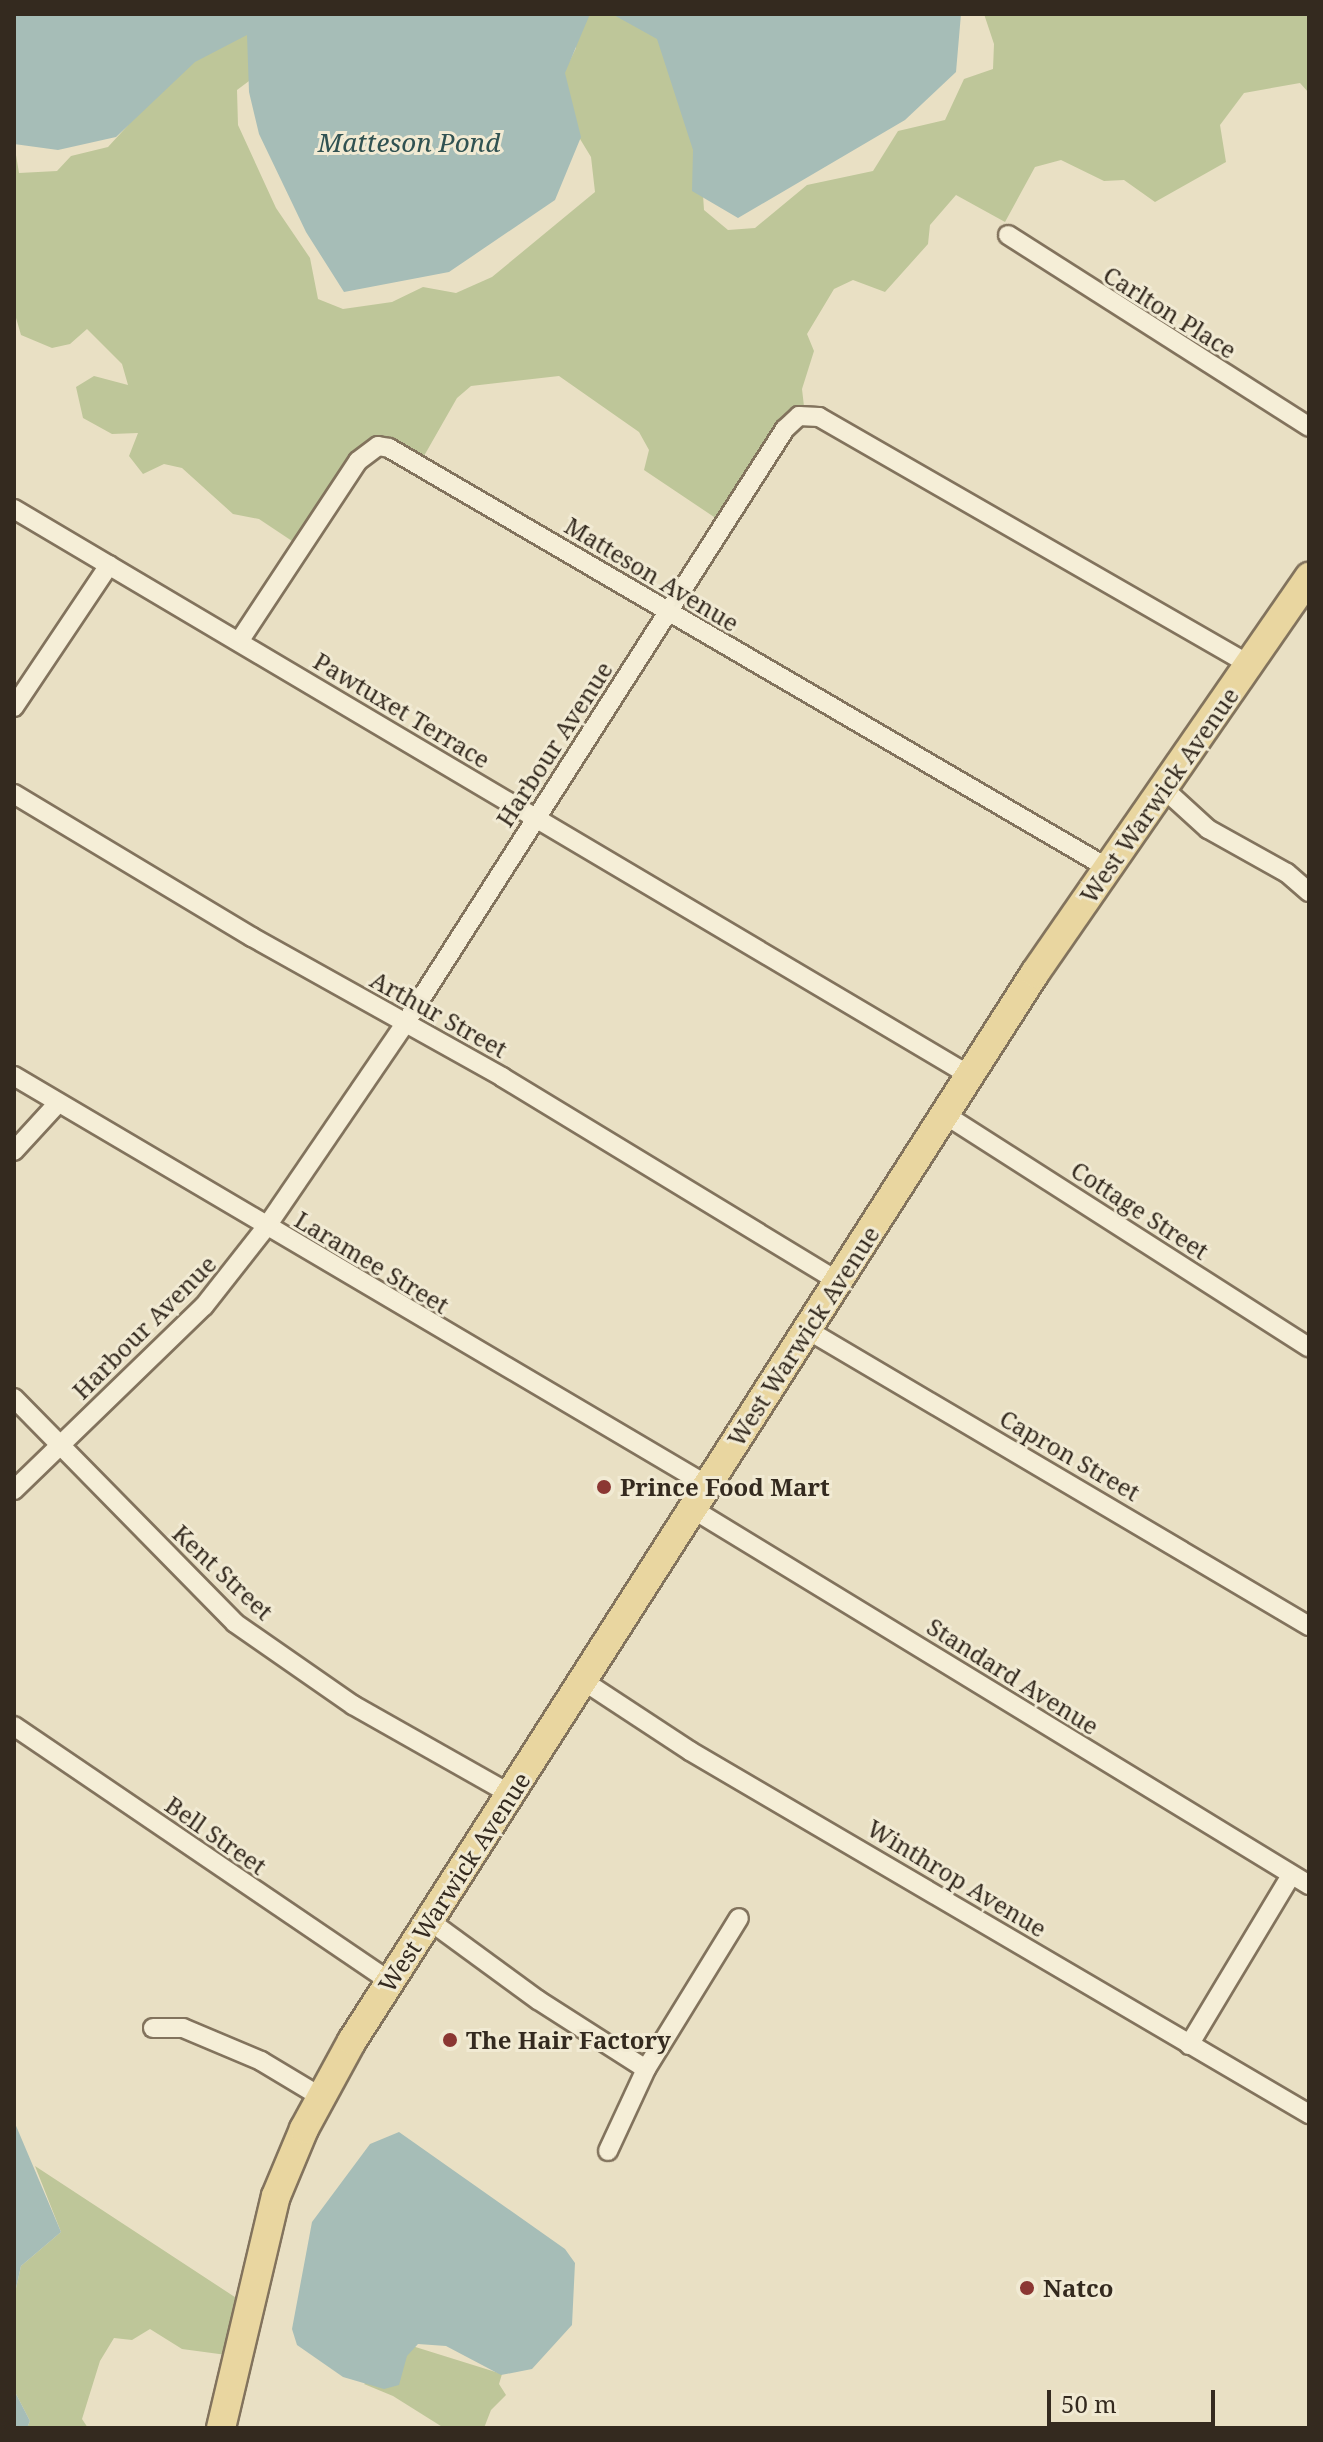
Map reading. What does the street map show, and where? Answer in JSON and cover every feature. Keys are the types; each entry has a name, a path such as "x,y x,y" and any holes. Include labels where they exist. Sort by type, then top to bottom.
{"main road":[{"name":"West Warwick Avenue","path":"221,2428 276,2196 321,2097 390,1982 944,1114 1106,867 1251,665 1309,577"}],"street":[{"name":"Carlton Place","path":"1008,235 1309,427"},
{"name":"Harbour Avenue","path":"14,1490 204,1306 267,1226 406,1022 533,818 785,429 808,415 1251,665"},
{"name":"Matteson Avenue","path":"240,640 358,461 378,446 413,461 1106,867"},
{"name":"Pawtuxet Terrace","path":"14,509 240,640 533,818 680,899 971,1076"},
{"path":"14,707 109,565"},
{"path":"1163,788 1208,829 1287,873 1309,892"},
{"name":"Arthur Street","path":"14,794 406,1022 838,1281"},
{"name":"Laramee Street","path":"14,1076 267,1226 699,1497"},
{"path":"14,1151 58,1103"},
{"name":"Cottage Street","path":"944,1114 1309,1347"},
{"name":"Capron Street","path":"806,1329 1309,1626"},
{"name":"Kent Street","path":"14,1398 235,1623 353,1705 510,1794"},
{"name":"Standard Avenue","path":"699,1497 1309,1885"},
{"name":"Winthrop Avenue","path":"582,1680 690,1751 1309,2114"},
{"name":"Bell Street","path":"14,1726 390,1982"},
{"path":"1189,2045 1291,1875"},
{"path":"608,2151 646,2069 739,1918"},
{"path":"430,1921 538,2000 646,2069"},
{"path":"153,2028 183,2028 261,2061 321,2097"}],"green space":[{"path":"575,14 658,14 701,164 704,210 728,230 755,228 807,185 873,171 898,131 945,120 964,79 993,69 994,44 984,14 1309,14 1309,93 1300,83 1244,93 1220,125 1226,162 1155,202 1124,180 1104,181 1061,160 1035,167 1005,222 956,195 930,225 928,244 885,292 853,280 834,289 807,334 814,351 802,389 805,415 723,523 644,470 649,450 639,432 559,376 471,386 457,398 420,463 373,451 301,547 259,519 233,514 182,468 164,464 143,474 129,456 138,433 112,434 83,418 76,387 94,376 128,385 122,364 87,329 70,344 52,348 21,335 14,311 14,143 19,173 57,171 71,156 108,147 212,34 261,32 261,72 237,90 238,125 276,208 310,258 318,299 343,309 392,302 423,287 456,293 492,277 595,192 591,157 563,111 563,74 576,48"},
{"path":"35,2166 247,2305 234,2356 182,2349 150,2329 132,2340 114,2338 100,2361 82,2419 88,2428 27,2428 30,2421 14,2390 14,2297 21,2266 61,2232"},
{"path":"409,2345 502,2374 499,2384 506,2395 491,2410 484,2428 444,2428 393,2396 364,2384"}],"water":[{"name":"Matteson Pond","path":"14,14 590,14 565,73 581,137 555,200 449,272 344,292 306,232 259,134 249,92 247,35 195,62 116,137 58,150 14,144"},
{"path":"612,14 961,14 956,72 905,120 738,218 692,191 693,150 657,39"},
{"path":"14,2121 61,2232 21,2266 14,2297"},
{"path":"399,2132 565,2249 575,2263 572,2325 532,2369 501,2375 446,2346 418,2344 407,2356 399,2385 384,2389 343,2377 297,2345 292,2329 312,2222 370,2144"},
{"path":"14,2390 30,2421 27,2428 14,2428"}],"place":[{"name":"Prince Food Mart","path":"604,1487"},
{"name":"The Hair Factory","path":"450,2040"},
{"name":"Natco","path":"1027,2288"}]}
